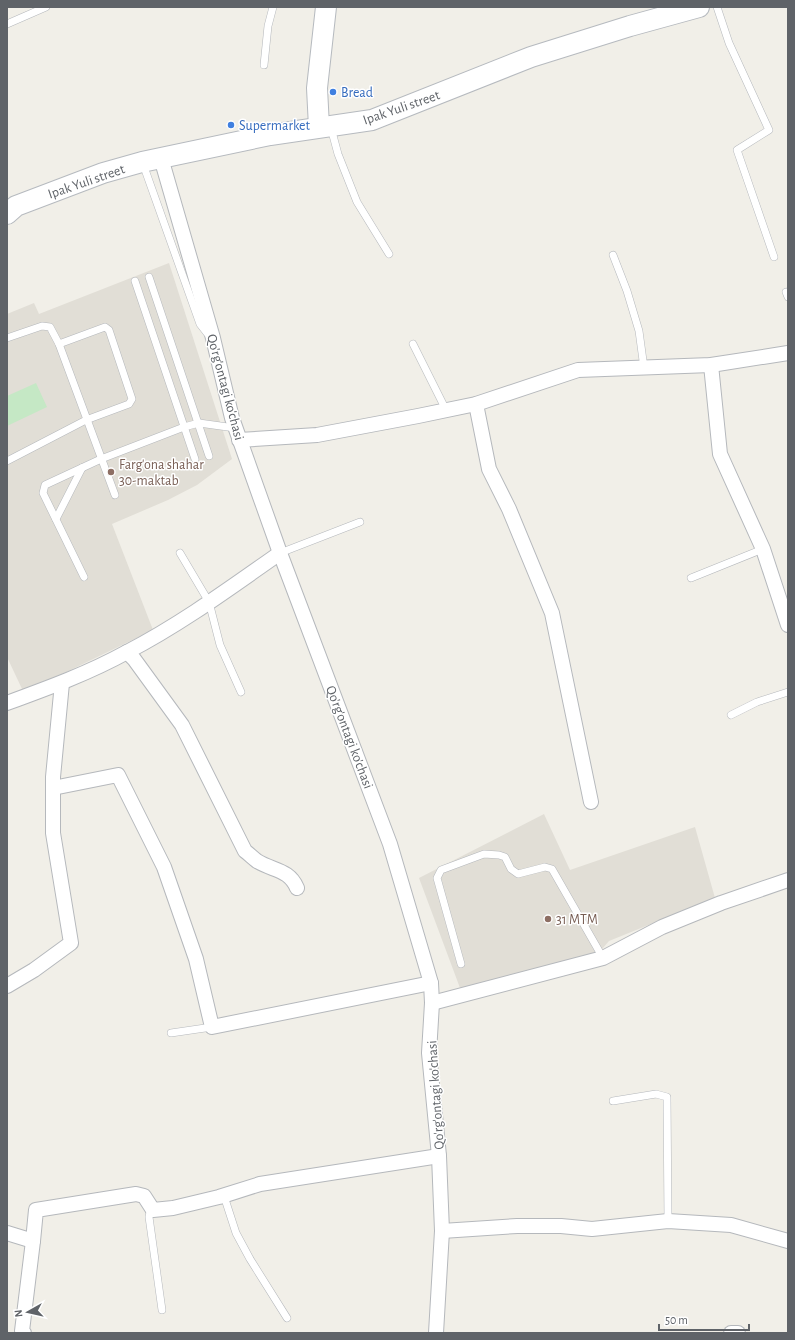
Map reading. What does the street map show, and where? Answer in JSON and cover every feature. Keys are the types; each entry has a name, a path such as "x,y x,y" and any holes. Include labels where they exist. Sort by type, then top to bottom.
{"main road":[{"path":"325,127 317,88 326,7"},
{"name":"Ipak Yuli street","path":"7,214 16,206 103,173 152,160 325,127 372,120 531,57 623,28 699,7"}],"street":[{"name":"Qo'rg'ontagi ko'chasi","path":"152,160 213,338 237,434 280,554 390,844 431,983 432,1003 429,1053 439,1156 442,1231 436,1333"},
{"path":"237,434 317,435 476,404 578,370 644,369 711,365 788,353"},
{"path":"711,365 720,454 763,549 788,625"},
{"path":"476,404 489,469 509,509 552,613 591,802"},
{"path":"7,703 62,683 127,652 208,602 280,554"},
{"path":"127,652 134,659 182,725 245,850 257,861 286,874 293,879 297,888"},
{"path":"7,986 34,970 72,943 53,833 53,788 62,683"},
{"path":"53,788 118,775 164,867 196,959 212,1027 431,983"},
{"path":"432,1003 603,958 662,927 721,903 788,880"},
{"path":"24,1333 22,1331 36,1210 136,1194 144,1196 153,1210 173,1208 224,1196 260,1184 439,1156"},
{"path":"442,1231 517,1226 561,1226 592,1229 668,1221 731,1225 788,1241"},
{"path":"7,1232 33,1241"},
{"path":"731,1333 738,1333"}],"lane":[{"path":"7,24 46,7"},
{"path":"264,65 268,26 273,7"},
{"path":"717,7 729,43 769,130 738,150 774,257"},
{"path":"325,127 357,202 389,254"},
{"path":"613,255 627,291 639,330 644,369"},
{"path":"149,277 209,456"},
{"path":"135,281 195,459"},
{"path":"7,338 42,326 50,327 59,344 115,495"},
{"path":"7,462 86,420 129,404 132,399 109,330 105,328 59,344"},
{"path":"413,344 446,410"},
{"path":"84,577 43,493 45,485 101,458 184,427 199,423 237,434"},
{"path":"56,519 82,468"},
{"path":"280,554 360,522"},
{"path":"691,578 763,549"},
{"path":"180,553 208,602 220,645 241,692"},
{"path":"731,715 757,702 788,692"},
{"path":"461,964 437,878 441,870 484,854 505,857 511,869 518,874 545,867 552,868 603,958"},
{"path":"171,1033 212,1027"},
{"path":"613,1101 656,1094 666,1097 668,1221"},
{"path":"224,1196 236,1233 250,1259 287,1318"},
{"path":"153,1210 150,1212 149,1217 162,1310"}],"shaded area":[{"name":"Farg'ona shahar 30-maktab","path":"169,263 232,459 197,485 168,500 112,524 153,630 56,677 23,691 7,657 7,314 34,303 39,314"},
{"name":"31 MTM","path":"544,814 570,870 695,827 715,898 609,941 596,956 460,988 419,878"}],"green space":[{"path":"36,383 47,407 7,426 7,396"}],"place":[{"name":"Bread","path":"333,92"},
{"name":"Supermarket","path":"231,125"},
{"name":"Farg'ona shahar 30-maktab","path":"111,472"},
{"name":"31 MTM","path":"548,919"}]}
